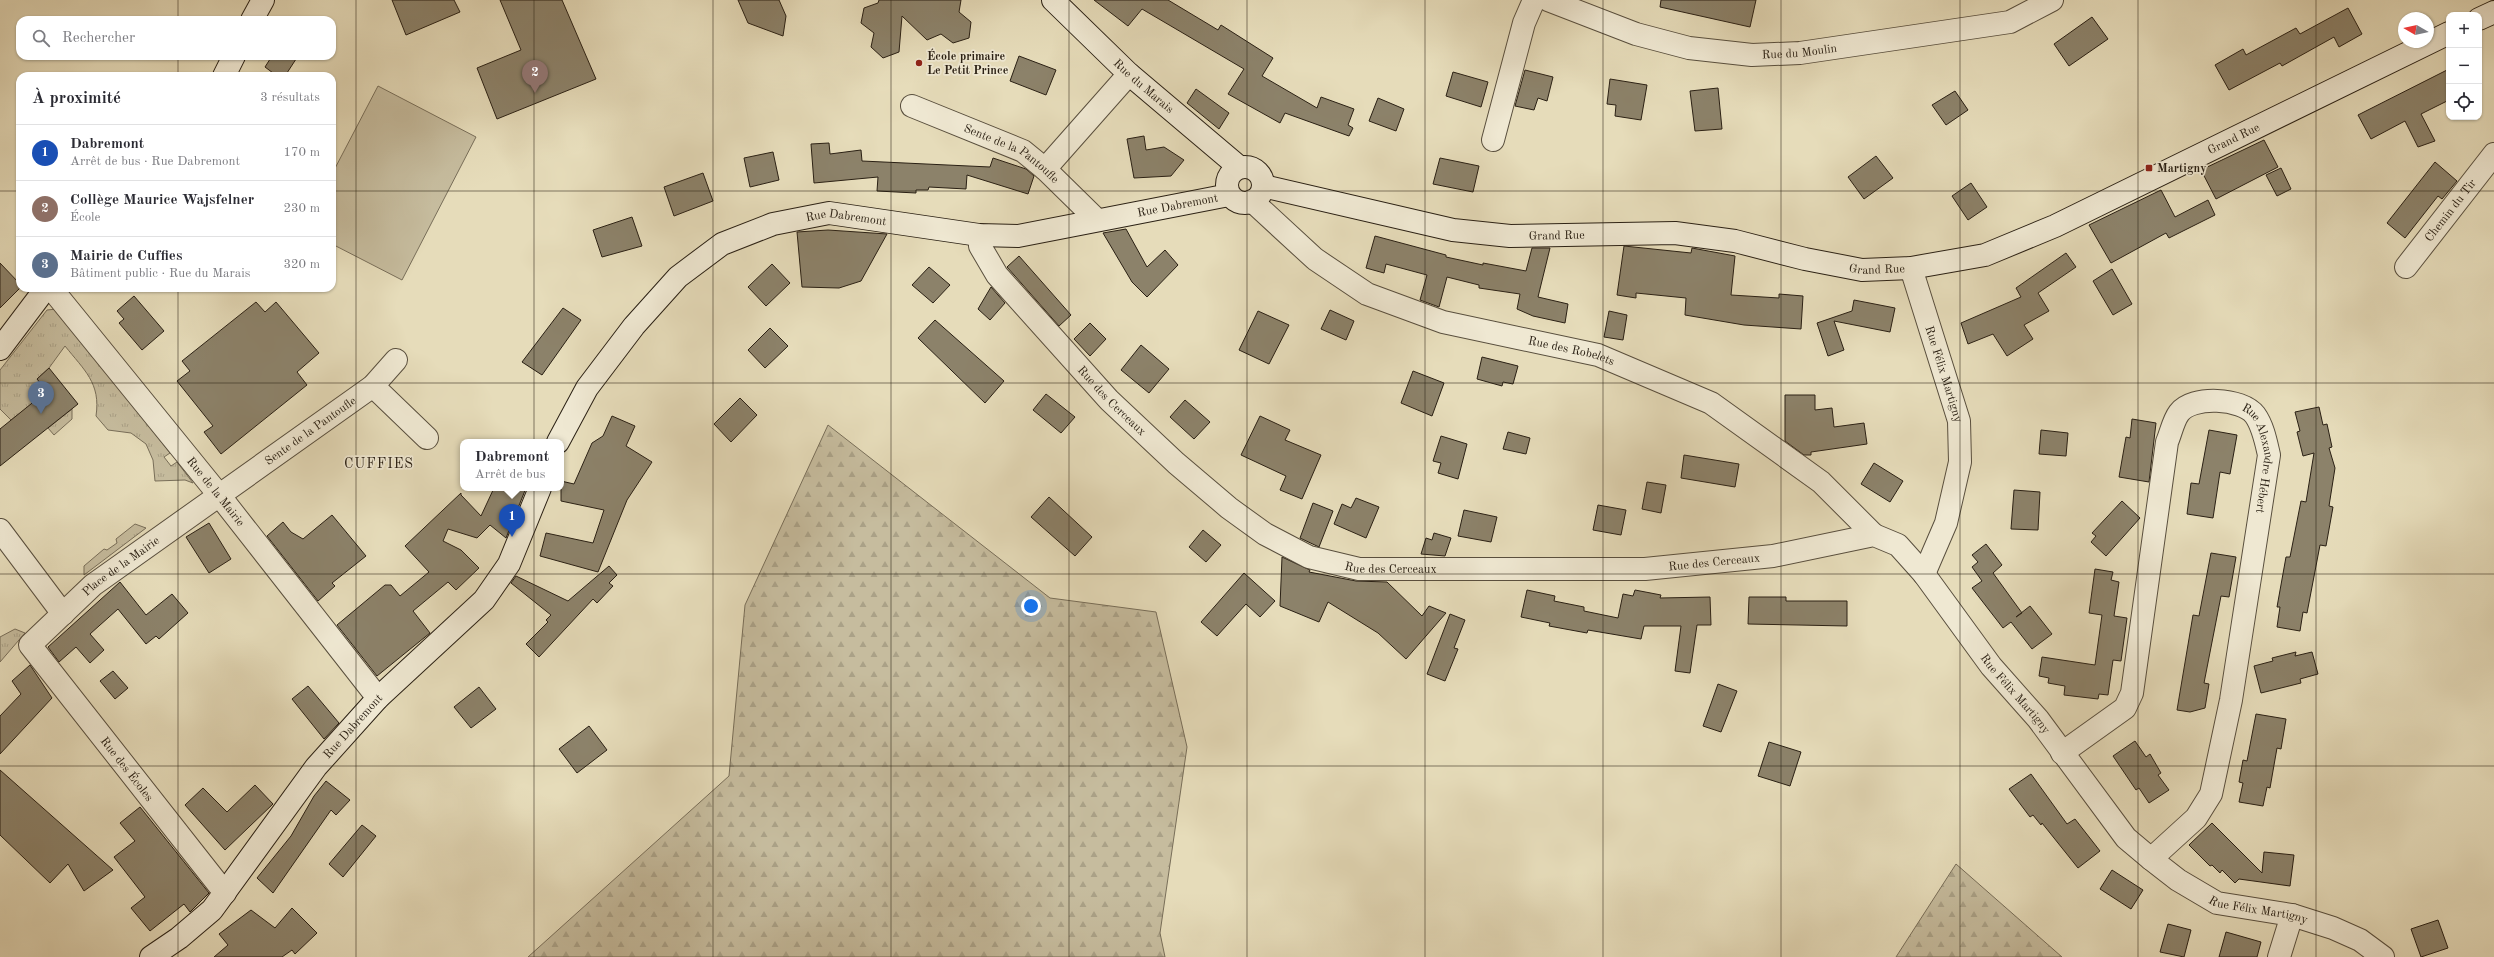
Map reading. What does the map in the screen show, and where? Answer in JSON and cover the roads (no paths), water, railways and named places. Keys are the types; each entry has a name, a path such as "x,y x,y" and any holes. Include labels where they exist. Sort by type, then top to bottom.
{"street":[{"path":"254,16 263,0"},
{"name":"Rue du Marais","path":"1053,0 1130,74 1239,167"},
{"path":"1493,140 1524,23 1534,0"},
{"name":"Rue du Moulin","path":"1548,0 1636,34 1689,48 1752,55 1800,53 2010,22 2052,0"},
{"path":"2482,18 2494,12"},
{"name":"Grand Rue","path":"1258,194 1453,230 1510,236 1675,233 1735,241 1805,260 1862,270 1911,268 1985,255 2055,226 2446,34"},
{"path":"226,72 232,60"},
{"path":"1045,169 1130,74"},
{"name":"Sente de la Pantoufle","path":"912,106 1023,151 1045,169 1097,220"},
{"name":"Chemin du Tir","path":"2406,267 2494,154"},
{"path":"1245,166 1256,170 1260,175 1258,194 1240,202 1229,195 1226,182 1228,175 1239,167 1245,166"},
{"name":"Rue des Robelets","path":"1258,194 1315,260 1367,294 1443,322 1598,355 1711,403 1821,482 1874,535"},
{"name":"Rue Dabremont","path":"560,439 587,388 634,326 678,277 722,244 773,224 830,213 979,235 1018,236 1229,195"},
{"name":"Rue des Cerceaux","path":"979,235 980,246 997,275 1109,400 1176,463 1230,508 1265,534 1309,557 1359,569 1645,569 1773,556 1874,535"},
{"name":"Rue Félix Martigny","path":"1911,268 1959,428 1960,462 1946,523 1924,574 1991,666 2038,719 2126,838 2151,860 2178,880 2217,903 2292,915 2333,928 2360,940 2383,957"},
{"path":"0,348 43,292"},
{"name":"Rue de la Mairie","path":"54,292 219,495 378,698"},
{"name":"Sente de la Pantoufle","path":"219,495 373,386 396,360"},
{"path":"373,386 427,438"},
{"name":"Rue Alexandre Hébert","path":"2062,753 2125,708 2132,693 2167,442 2179,413 2195,402 2218,401 2239,404 2254,414 2263,432 2269,455 2231,700 2211,794 2196,818 2151,860"},
{"name":"Rue Dabremont","path":"151,957 179,938 212,910 316,767 378,698 484,600 509,564 539,491"},
{"name":"Place de la Mairie","path":"30,645 93,585 219,495"},
{"path":"0,530 63,614"},
{"path":"1874,535 1898,545 1924,574"},
{"name":"Rue des Écoles","path":"30,645 225,893"},
{"path":"2279,957 2292,915"}],"place":[{"name":"École primaire Le Petit Prince","path":"919,63"},
{"name":"Collège Maurice Wajsfelner","path":"535,93"},
{"name":"Martigny","path":"2149,168"},
{"name":"Mairie de Cuffies","path":"41,414"},
{"name":"Dabremont","path":"512,537"}],"district":[{"name":"CUFFIES","path":"379,463"}]}
